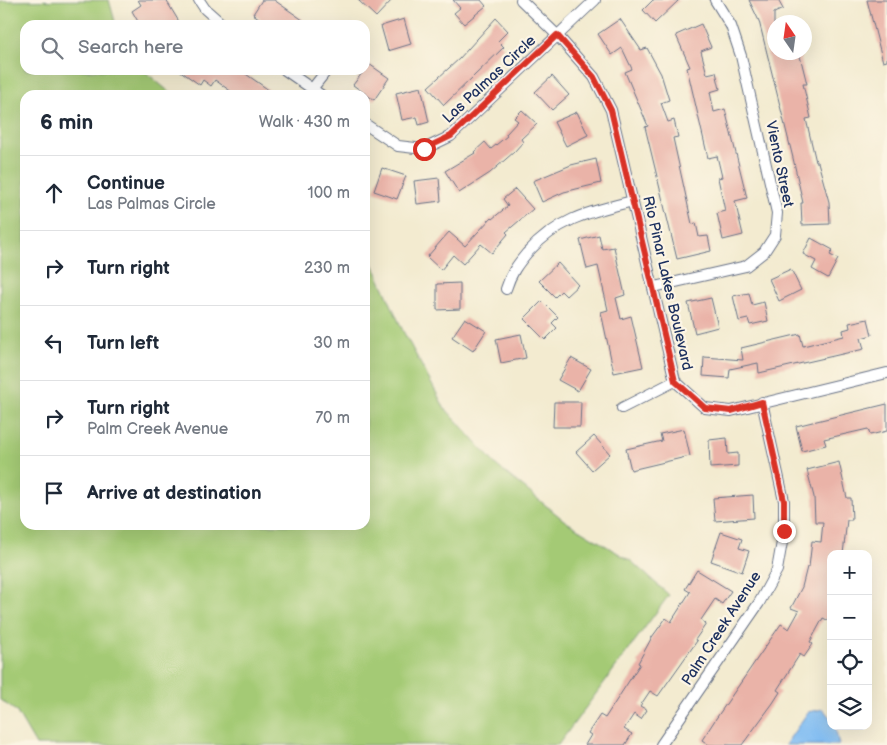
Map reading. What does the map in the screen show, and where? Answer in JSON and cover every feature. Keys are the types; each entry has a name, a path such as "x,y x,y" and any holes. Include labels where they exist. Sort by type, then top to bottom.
{"street":[{"path":"199,0 205,9 217,20"},
{"name":"Rio Pinar Lakes Boulevard","path":"521,0 557,35 594,77 611,110 675,381 705,408 731,411 887,373"},
{"name":"Las Palmas Circle","path":"370,127 398,146 424,149 451,136 595,0"},
{"name":"Viento Street","path":"654,287 746,266 764,252 775,235 777,214 740,56 731,26 715,0"},
{"path":"292,75 314,90"},
{"path":"318,90 325,75"},
{"path":"506,289 511,272 540,238 560,224 591,212 633,201"},
{"path":"622,408 675,381"},
{"name":"Palm Creek Avenue","path":"661,745 759,603 777,570 784,531 784,501 762,402"}],"green space":[{"path":"109,0 115,20 20,20 20,75 149,75 167,90 20,90 20,530 370,530 370,257 403,331 444,407 497,466 565,521 631,561 669,595 558,745 36,745 16,711 0,700 0,1"}],"water":[{"path":"823,709 827,714 827,730 836,730 839,745 785,745 808,712"}],"building":[{"path":"138,0 166,0 178,20 137,20 132,11 141,5"},
{"path":"262,0 274,0 303,20 262,20 253,14"},
{"path":"358,0 392,0 376,17"},
{"path":"453,0 481,0 486,6 464,24 454,13 460,8"},
{"path":"653,0 679,0 655,23 643,10"},
{"path":"749,0 778,0 783,9 774,13 774,15 767,15 767,53 759,21"},
{"path":"867,0 887,0 887,61 883,62"},
{"path":"496,18 508,31 498,41 504,47 444,105 428,87 459,59"},
{"path":"404,19 411,44 388,51 381,26"},
{"path":"620,19 641,50 647,48 661,74 669,100 661,103 668,122 674,120 678,137 673,138 692,224 696,223 699,237 708,236 711,251 677,259 645,127 648,126 625,72 632,69 622,48 612,55 598,34"},
{"path":"701,24 711,47 701,51 707,74 716,72 720,89 710,92 714,112 725,109 747,198 735,201 743,235 723,240 717,213 725,211 718,178 722,177 717,156 708,158 687,68 690,67 676,35"},
{"path":"769,60 801,60 807,84 803,84 811,118 806,119 816,162 818,162 829,202 830,224 802,225 801,203 803,203"},
{"path":"370,65 389,78 374,100 370,97 370,90 360,90 353,85 361,75 370,75"},
{"path":"186,75 247,75 269,90 229,90 215,80 211,86 203,80 200,85"},
{"path":"552,76 569,95 552,110 535,92"},
{"path":"421,87 429,122 419,125 417,117 402,120 396,93"},
{"path":"522,110 537,124 521,139 523,142 514,152 490,173 459,193 445,171 475,153 485,142 491,149 507,136 506,134 518,121 514,118"},
{"path":"577,112 588,135 566,146 554,122"},
{"path":"596,159 601,183 564,192 542,202 533,181 571,165"},
{"path":"382,168 406,176 397,199 374,191"},
{"path":"439,178 441,201 417,204 414,181"},
{"path":"515,189 533,209 506,232 508,234 492,253 481,244 463,264 453,255 441,270 427,257 449,232 465,246 491,218 508,206 503,199"},
{"path":"599,235 602,249 614,247 625,295 616,298 621,319 631,316 643,367 614,373 601,312 608,310 598,266 587,269 580,240"},
{"path":"811,238 833,250 830,255 838,259 828,278 812,269 816,261 803,254"},
{"path":"558,263 578,285 566,296 561,291 555,297 539,281"},
{"path":"791,269 801,290 779,301 769,279"},
{"path":"460,283 460,309 437,310 437,284"},
{"path":"749,293 752,305 764,302 768,321 750,325 748,319 739,321 733,296"},
{"path":"711,298 718,327 695,333 688,303"},
{"path":"542,301 558,317 552,323 557,328 545,340 524,319"},
{"path":"465,318 486,331 473,351 452,337"},
{"path":"868,319 872,335 861,338 864,349 759,373 758,363 730,369 729,378 703,376 704,357 743,360 741,348 800,334 803,346 844,336 843,330 850,328 849,323"},
{"path":"521,334 526,358 501,363 496,339"},
{"path":"571,358 591,369 578,391 558,380"},
{"path":"554,402 581,402 580,427 553,427"},
{"path":"887,404 887,431 870,435 868,429 824,439 826,445 802,451 796,426"},
{"path":"684,429 690,456 631,470 626,449 662,441 660,434"},
{"path":"594,436 610,454 592,470 576,452"},
{"path":"727,438 728,454 738,453 738,466 710,468 709,440"},
{"path":"839,462 847,498 851,498 852,520 847,520 843,550 827,550 827,620 823,618 810,642 813,644 804,657 800,654 777,690 780,692 773,703 742,745 709,745 702,740 715,720 781,624 789,629 799,611 791,608 802,587 807,567 809,567 812,541 821,542 823,522 815,522 814,497 807,470"},
{"path":"753,495 754,518 715,521 713,498"},
{"path":"721,532 742,539 739,548 749,551 742,572 711,561"},
{"path":"697,570 731,591 722,604 715,599 701,620 706,624 695,640 697,641 658,696 650,691 640,706 647,710 641,719 634,714 624,729 632,734 625,745 585,745 591,735 588,733 600,715 605,718 640,664 638,663 652,637 666,618 671,622 690,592 685,589"}],"route":[{"path":"424,149 451,136 557,35 594,77 611,110 619,137 675,381 705,408 731,411 762,402 784,501 784,531"}]}
